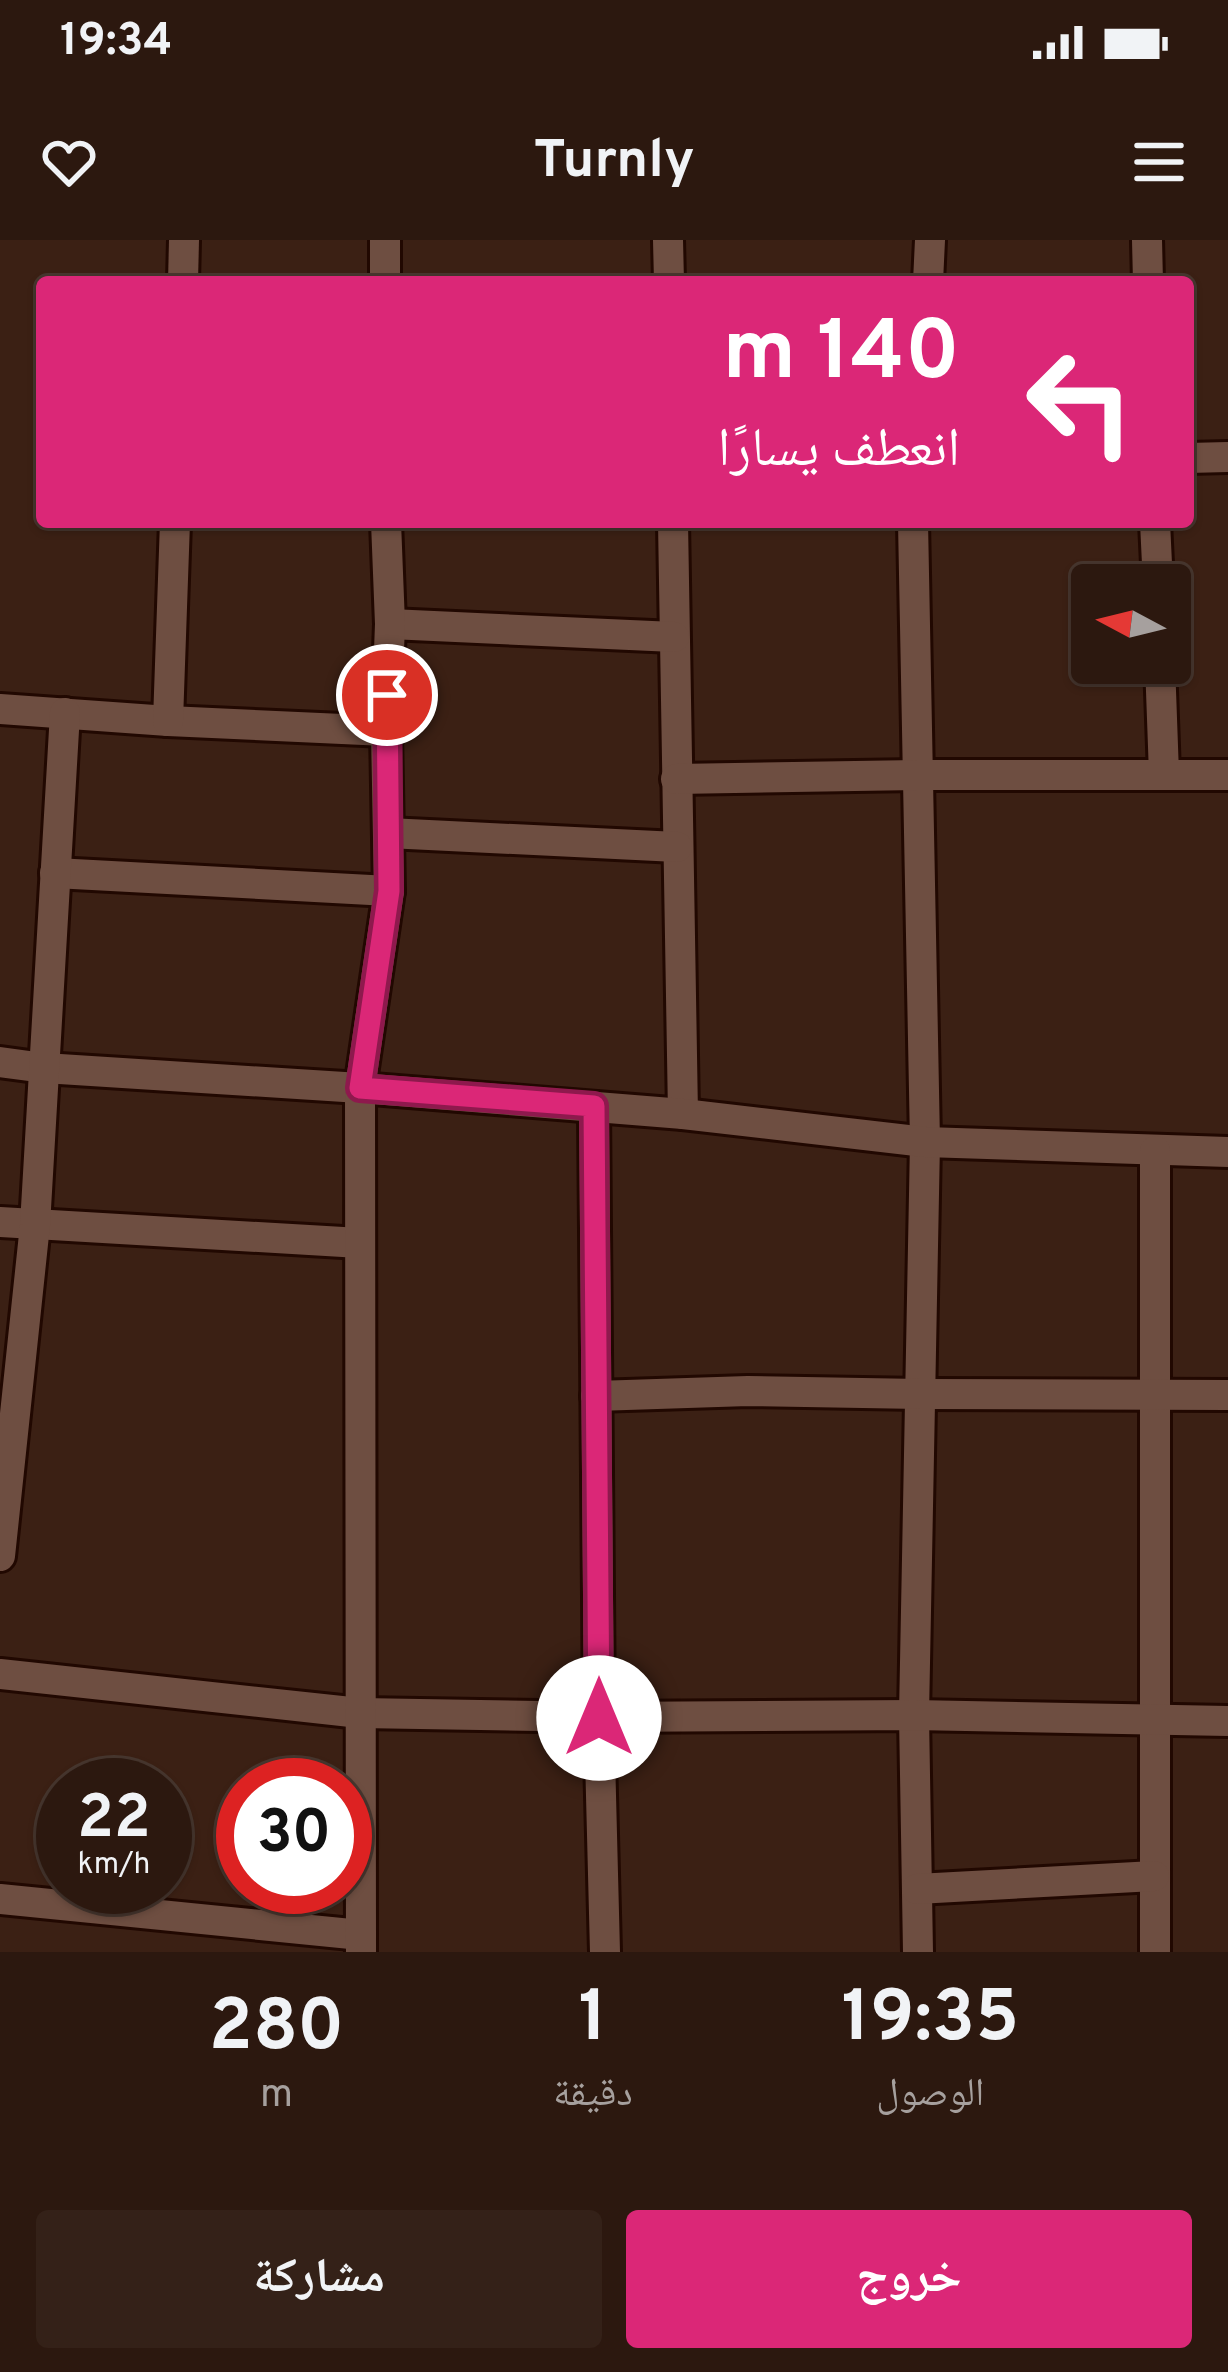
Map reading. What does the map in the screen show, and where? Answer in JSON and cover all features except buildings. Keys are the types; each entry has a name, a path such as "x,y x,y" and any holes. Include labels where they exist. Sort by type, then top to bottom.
{"street":[{"path":"183,276 184,240"},
{"path":"386,240 386,276"},
{"path":"668,240 669,276"},
{"path":"928,276 929,240"},
{"path":"1147,240 1148,276"},
{"path":"1194,458 1228,457"},
{"path":"168,721 175,528"},
{"path":"0,1899 361,1943 360,1088 389,891 386,528"},
{"path":"673,528 683,1114"},
{"path":"914,528 925,1142 914,1715 918,1952"},
{"path":"1155,528 1157,564"},
{"path":"390,624 674,637"},
{"path":"1161,684 1164,774"},
{"path":"0,709 386,731"},
{"path":"0,1556 35,1225 65,713"},
{"path":"676,779 1228,775"},
{"path":"388,833 677,847"},
{"path":"55,873 389,891"},
{"path":"0,1061 44,1068 594,1106 925,1142 1228,1152"},
{"path":"594,1106 605,1952"},
{"path":"1154,1151 1155,1952"},
{"path":"0,1222 360,1243"},
{"path":"596,1396 748,1390 1228,1395"},
{"path":"0,1674 360,1713 1228,1721"},
{"path":"917,1888 1154,1876"}],"route":[{"path":"387,695 389,891 360,1088 594,1106 599,1718"}]}
